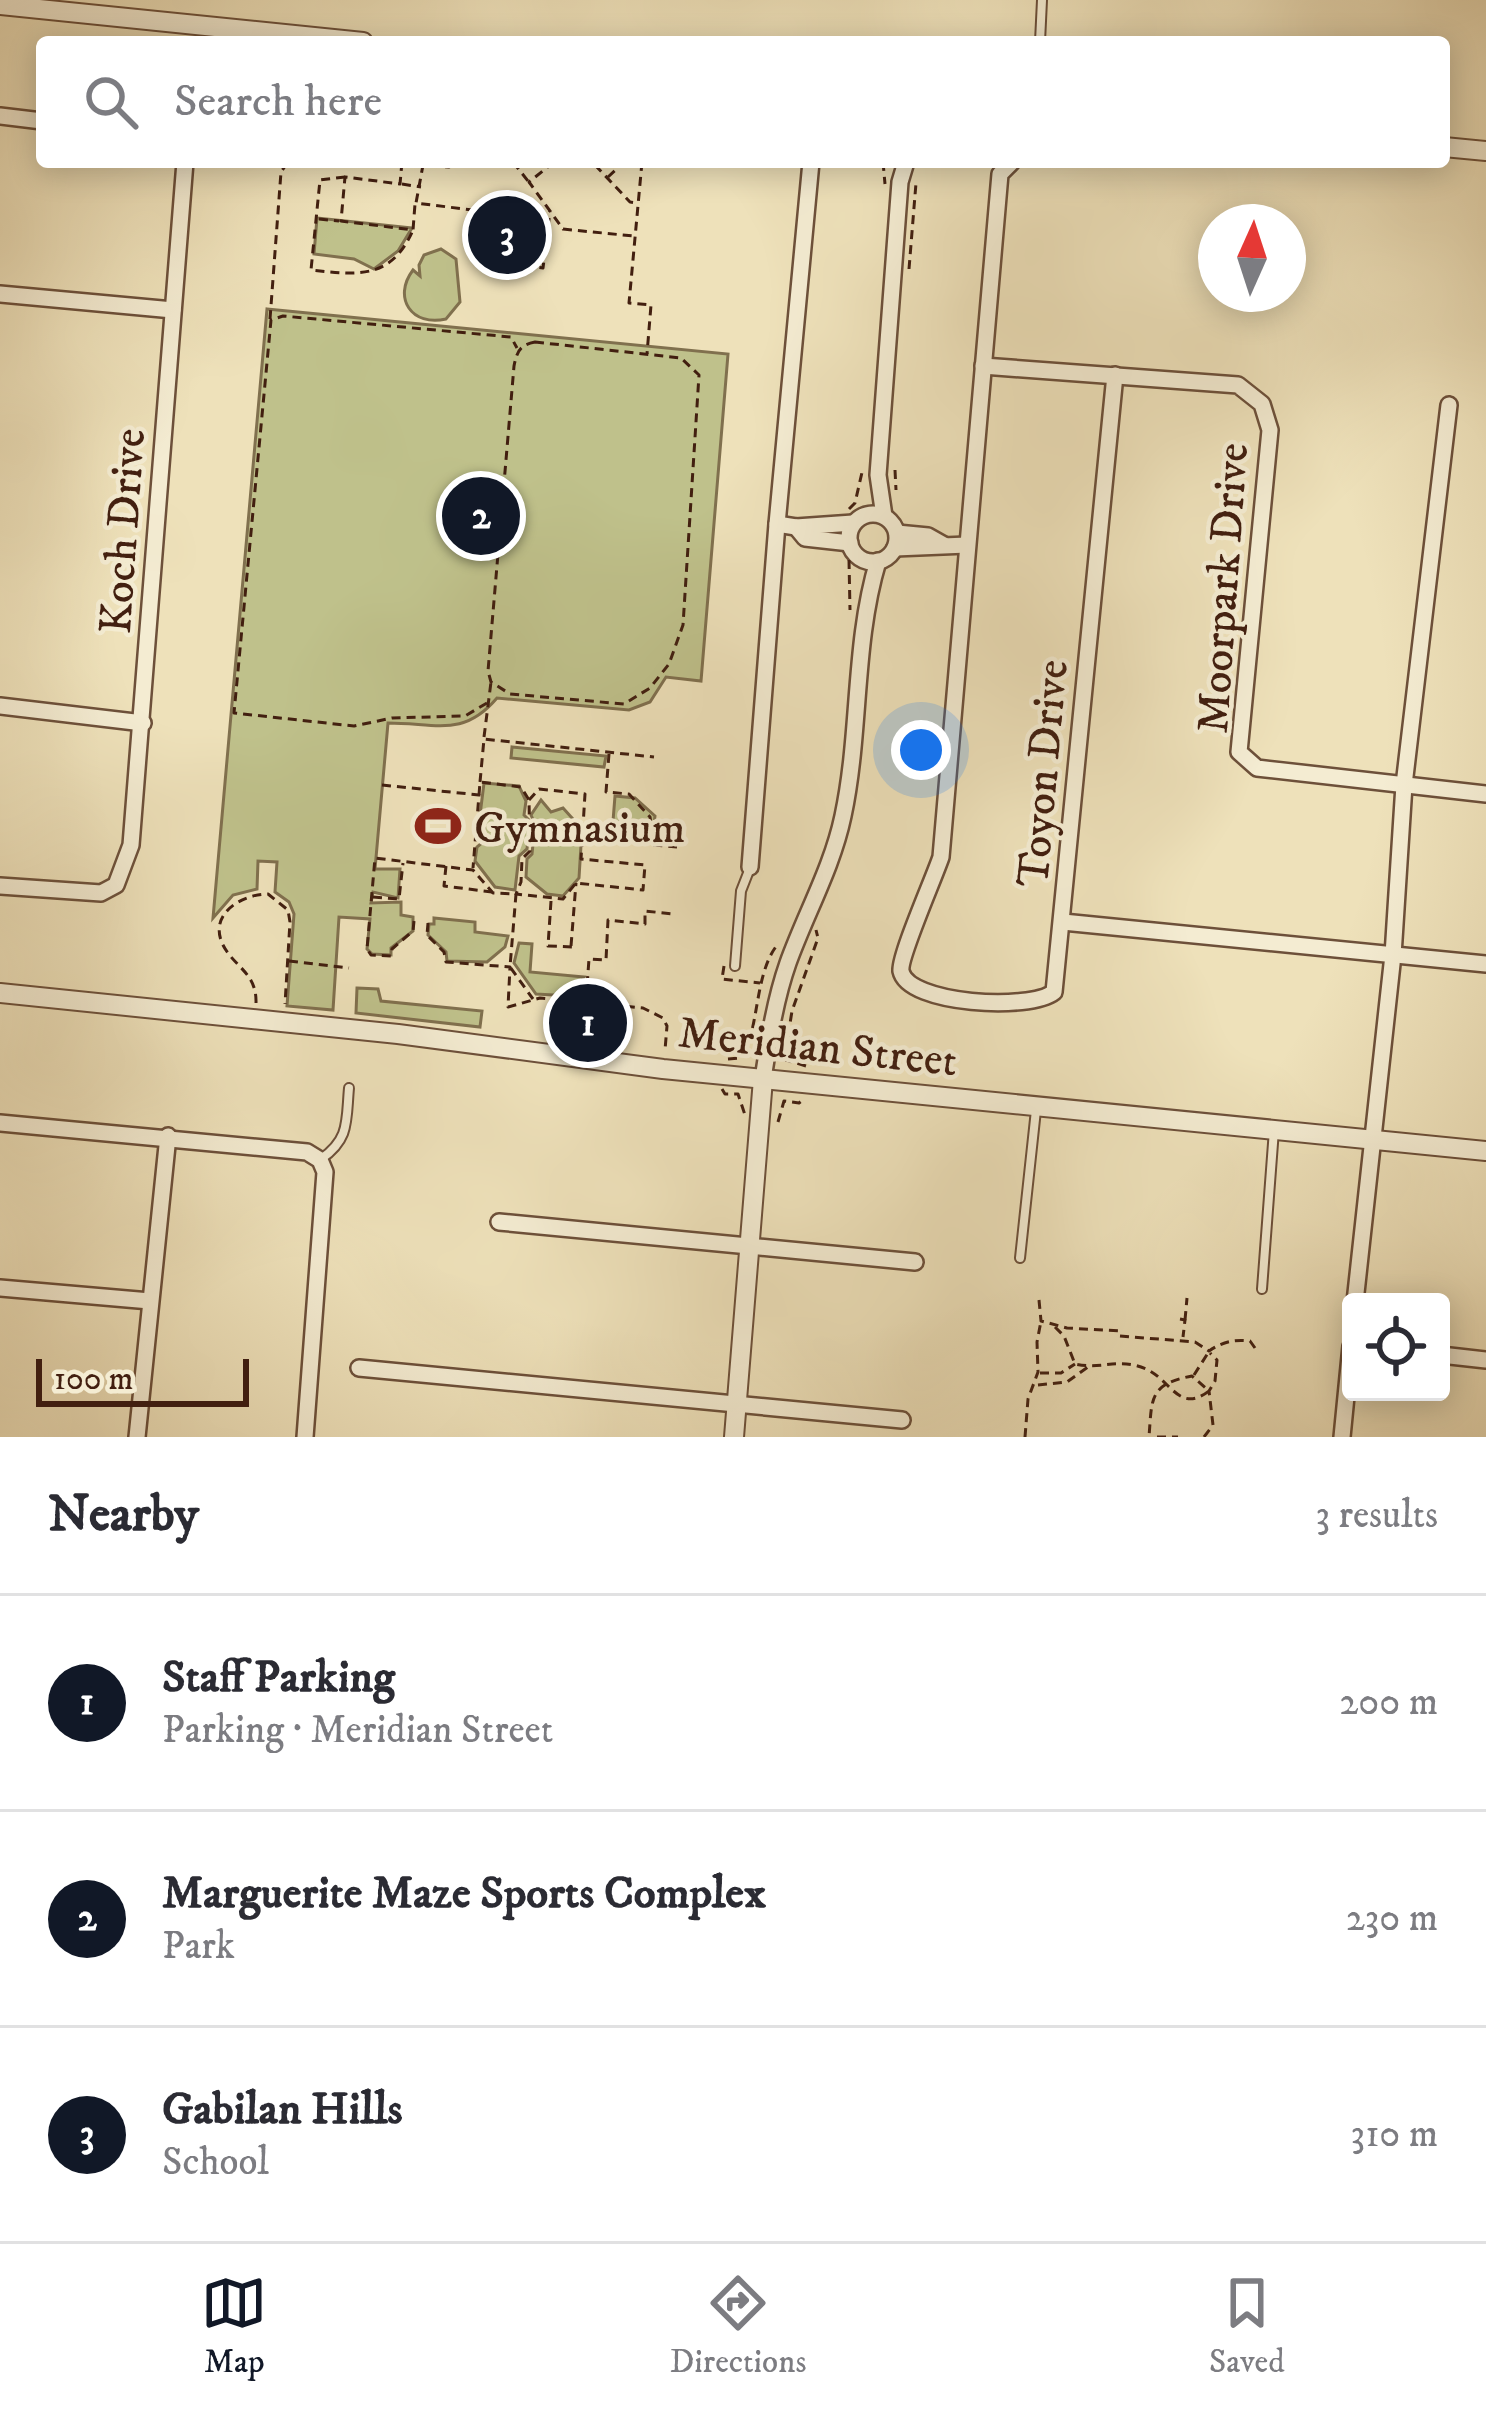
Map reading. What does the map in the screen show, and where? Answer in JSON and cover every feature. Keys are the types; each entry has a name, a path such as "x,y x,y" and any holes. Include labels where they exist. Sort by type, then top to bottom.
{"street":[{"path":"0,4 306,36"},
{"path":"0,116 36,120"},
{"path":"1450,148 1486,151"},
{"name":"Koch Drive","path":"0,886 101,893 116,884 131,845 185,168"},
{"path":"750,867 810,168"},
{"path":"867,598 851,551 868,518 878,475 893,168"},
{"path":"892,181 902,168"},
{"path":"777,524 796,527 868,518 896,540 967,545 1000,174 1006,168"},
{"path":"0,294 173,310"},
{"name":"Moorpark Drive","path":"982,366 1238,385 1262,404 1270,430 1239,752 1257,767 1404,785"},
{"name":"Toyon Drive","path":"967,545 941,857 902,953 901,973 909,986 928,995 1027,1004 1054,992 1115,375"},
{"path":"1356,1293 1393,956 1404,785 1450,405"},
{"path":"796,527 806,538 878,561"},
{"path":"734,1437 770,1028 788,962 819,896 843,820 867,598 878,561 896,540"},
{"path":"0,706 143,723"},
{"path":"1404,785 1486,794"},
{"path":"1063,922 1486,964"},
{"name":"Meridian Street","path":"0,993 398,1034 663,1070 1486,1150"},
{"path":"0,1123 307,1152 322,1166 304,1437"},
{"path":"137,1437 168,1136"},
{"path":"499,1222 915,1262"},
{"path":"0,1288 151,1301"},
{"path":"1450,1356 1486,1360"},
{"path":"359,1367 902,1420"},
{"path":"1342,1437 1346,1401"}],"lane":[{"path":"1040,36 1042,0"},
{"path":"735,966 741,891 750,867"},
{"path":"322,1166 339,1147 349,1088"},
{"path":"1020,1258 1036,1105"},
{"path":"1262,1289 1274,1129"}],"path":[{"path":"283,168 234,713 354,726 392,718 465,716 487,703"},
{"path":"400,184 401,168"},
{"path":"421,187 345,177 320,179 311,270 362,275 404,251 413,230 421,187 423,168"},
{"path":"518,168 563,229 635,237"},
{"path":"529,182 546,168"},
{"path":"598,168 630,202 638,203"},
{"path":"607,178 617,168"},
{"path":"641,168 629,303 651,305 647,354"},
{"path":"886,168 892,181"},
{"path":"341,221 345,177"},
{"path":"416,203 488,212 501,223 499,262 543,268 550,211"},
{"path":"316,219 413,230"},
{"path":"271,320 284,316 511,337 518,343 473,870"},
{"path":"491,682 509,694 624,704 650,688 678,647 683,625 699,375 681,358 536,342 524,344 517,352"},
{"path":"896,500 897,477"},
{"path":"837,514 855,503 857,485"},
{"path":"850,620 851,551"},
{"path":"484,739 654,758"},
{"path":"609,752 606,793 629,794 650,817 654,845 677,847"},
{"path":"480,782 521,787 529,800 530,851 522,859 516,894 508,1007 533,999 643,1008 663,1018 667,1027 663,1070"},
{"path":"382,785 479,794"},
{"path":"529,800 538,789 585,794 580,859 645,865 643,890 576,884"},
{"path":"414,921 413,931 392,949 392,956 371,955 367,950 375,858 473,870 494,892"},
{"path":"372,897 399,899 403,862"},
{"path":"446,866 444,886 563,899 576,884"},
{"path":"551,898 548,946 572,947 576,884"},
{"path":"255,1019 256,991 250,976 223,945 220,932 226,912 240,898 268,894 288,910 290,922 283,1024"},
{"path":"586,1002 589,956 606,960 608,920 644,924 645,911 673,914"},
{"path":"428,923 427,935 444,952 446,962 510,967 533,999"},
{"path":"731,1057 740,1058 747,1050 761,984 784,930"},
{"path":"804,1064 786,1060 784,1054 792,1011 818,938"},
{"path":"288,961 350,968"},
{"path":"747,1050 754,1051"},
{"path":"725,1094 738,1094 741,1114"},
{"path":"781,1116 784,1101 800,1103"},
{"path":"1183,1340 1187,1298"},
{"path":"1024,1437 1028,1399 1038,1372 1039,1300"},
{"path":"1041,1321 1055,1327 1183,1340 1209,1351 1217,1360 1217,1370 1209,1391 1213,1425 1204,1437"},
{"path":"1055,1327 1064,1336 1075,1364"},
{"path":"1064,1336 1067,1328"},
{"path":"1149,1437 1152,1400 1165,1384 1192,1376 1209,1351 1228,1341 1250,1341 1255,1348"},
{"path":"1038,1372 1060,1373 1075,1364 1104,1368 1105,1362 1141,1367 1179,1398 1193,1400 1209,1391"},
{"path":"1036,1384 1067,1382 1088,1367"},
{"path":"1192,1376 1209,1391"},
{"path":"1157,1437 1178,1437"}],"green space":[{"path":"317,218 412,228 398,251 374,269 354,259 314,254"},
{"path":"441,249 456,259 460,302 446,319 424,319 405,300 407,280 413,270 420,276 424,255"},
{"path":"267,309 728,354 701,681 666,677 650,702 629,710 497,698 472,719 448,726 388,723 375,869 400,869 398,898 373,892 371,903 401,902 401,915 413,917 413,931 391,948 391,955 372,954 367,949 370,919 339,917 333,1010 287,1006 294,914 289,902 275,892 277,862 258,861 257,889 233,895 213,918"},
{"path":"512,747 606,756 604,767 511,758"},
{"path":"484,783 519,786 526,801 527,849 519,856 515,890 495,887 475,861 483,842"},
{"path":"615,796 635,798 655,816 652,838 612,834"},
{"path":"541,800 551,812 563,808 582,829 579,878 563,896 547,894 526,877 535,824 531,815"},
{"path":"434,918 475,922 475,932 508,936 505,947 487,962 447,961 446,952 428,935"},
{"path":"519,943 532,944 530,972 584,977 571,996 536,994 514,963"},
{"path":"357,988 378,989 381,1001 482,1011 480,1027 356,1013"}],"place":[{"name":"Gabilan Hills","path":"507,235"},
{"name":"Marguerite Maze Sports Complex","path":"481,516"},
{"name":"Gymnasium","path":"438,826"},
{"name":"Staff Parking","path":"588,1023"}]}
